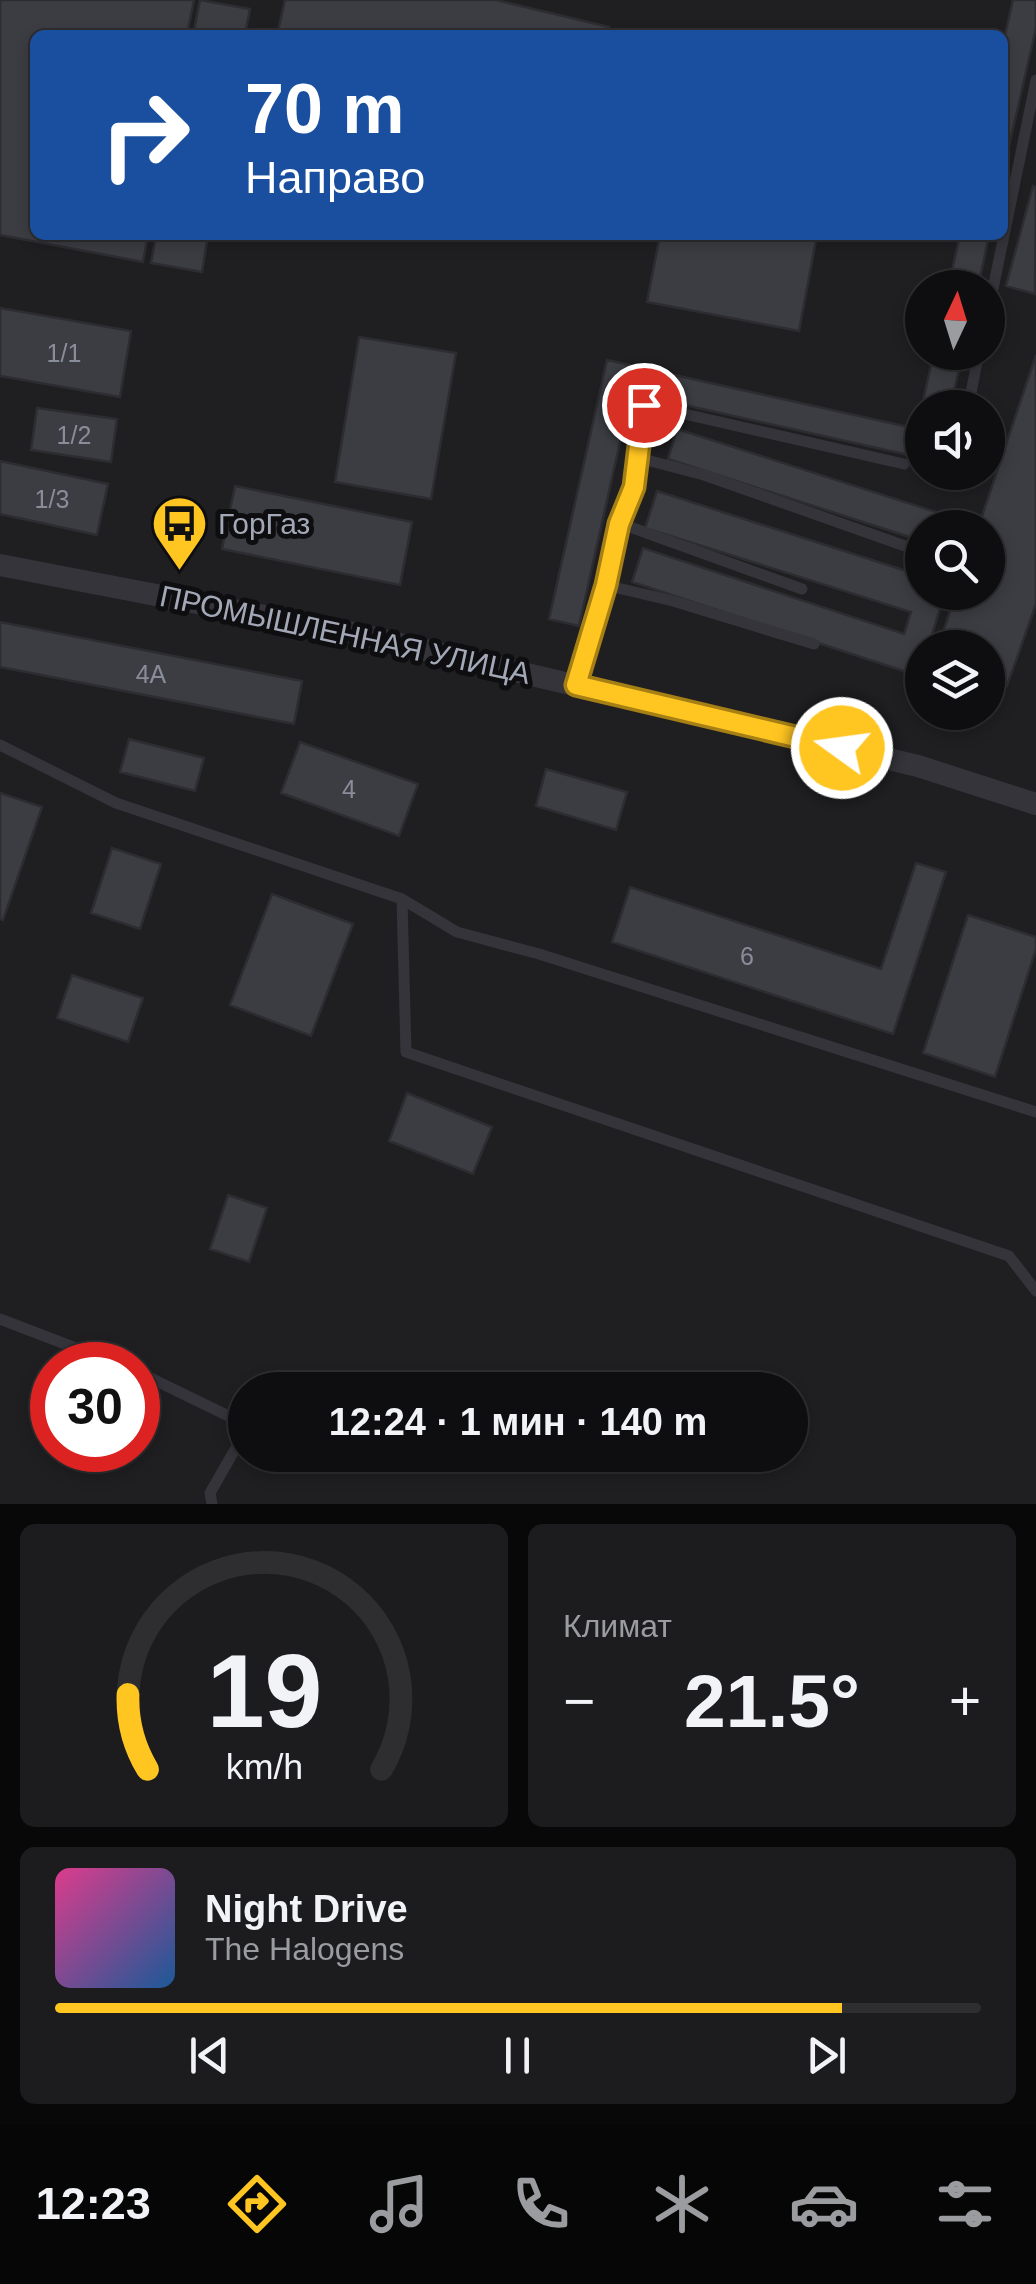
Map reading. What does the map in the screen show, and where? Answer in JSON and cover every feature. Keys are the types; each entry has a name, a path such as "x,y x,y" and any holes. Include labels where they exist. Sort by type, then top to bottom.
{"street":[{"name":"ПРОМЫШЛЕННАЯ УЛИЦА","path":"0,565 353,632 918,766 1036,804"}],"lane":[{"path":"1008,216 1036,80"},
{"path":"1020,158 1036,162"},
{"path":"997,270 1003,240"},
{"path":"576,685 606,585 619,524 634,487 644,405 904,464"},
{"path":"636,458 704,475 905,546"},
{"path":"619,524 802,588"},
{"path":"606,585 814,644"},
{"path":"0,745 116,803 402,899 457,932 539,954 1036,1112"},
{"path":"402,899 406,1052 1009,1256 1036,1291"},
{"path":"0,1319 60,1342"},
{"path":"160,1384 228,1419"},
{"path":"212,1504 210,1493 228,1460"}],"shaded area":[{"path":"0,0 1036,0 1036,1504 0,1504"}],"building":[{"path":"0,0 194,0 188,30 30,30 30,240 147,240 143,262 0,235"},
{"path":"200,0 250,9 246,30 194,30"},
{"path":"285,0 496,0 609,27 608,30 278,30"},
{"path":"1013,0 1036,0 1036,28 1008,151 1008,30"},
{"path":"1033,186 1036,187 1035,294 1006,286"},
{"path":"155,240 207,240 202,272 151,263"},
{"path":"659,240 816,240 799,331 647,302"},
{"path":"959,240 988,240 982,270 952,270"},
{"path":"0,308 131,331 120,397 0,376"},
{"path":"359,337 456,353 431,499 335,482"},
{"path":"1036,355 1036,604 1007,686 1005,630 944,630 950,610 1005,610 1005,510 984,510 991,490 1005,490 1005,447"},
{"path":"607,360 905,426 905,454 631,393 579,626 549,619"},
{"path":"930,370 959,370 954,390 925,390"},
{"path":"37,408 117,419 111,462 31,450"},
{"path":"677,429 930,510 905,510 905,536 668,459"},
{"path":"0,461 108,484 97,535 0,514"},
{"path":"235,486 412,522 400,585 222,549"},
{"path":"657,491 905,571 905,610 940,610 933,630 905,630 911,612 645,528"},
{"path":"643,548 904,634 905,631 905,671 632,582"},
{"path":"0,622 302,681 294,724 0,667"},
{"path":"129,739 204,758 195,791 120,772"},
{"path":"300,742 418,784 399,836 281,793"},
{"path":"546,769 627,792 616,830 536,806"},
{"path":"0,793 42,807 3,920 0,919"},
{"path":"112,848 161,864 140,929 91,913"},
{"path":"916,863 946,872 893,1034 612,942 630,887 881,969"},
{"path":"272,894 353,924 311,1036 230,1005"},
{"path":"968,915 1036,937 1036,949 995,1077 923,1053"},
{"path":"72,975 143,998 128,1042 57,1018"},
{"path":"407,1093 492,1127 473,1174 389,1141"},
{"path":"228,1195 267,1208 249,1262 210,1249"}],"place":[{"name":"ГорГаз","path":"179,573"}],"route":[{"path":"644,405 634,487 619,524 606,585 576,685 842,748"}]}
